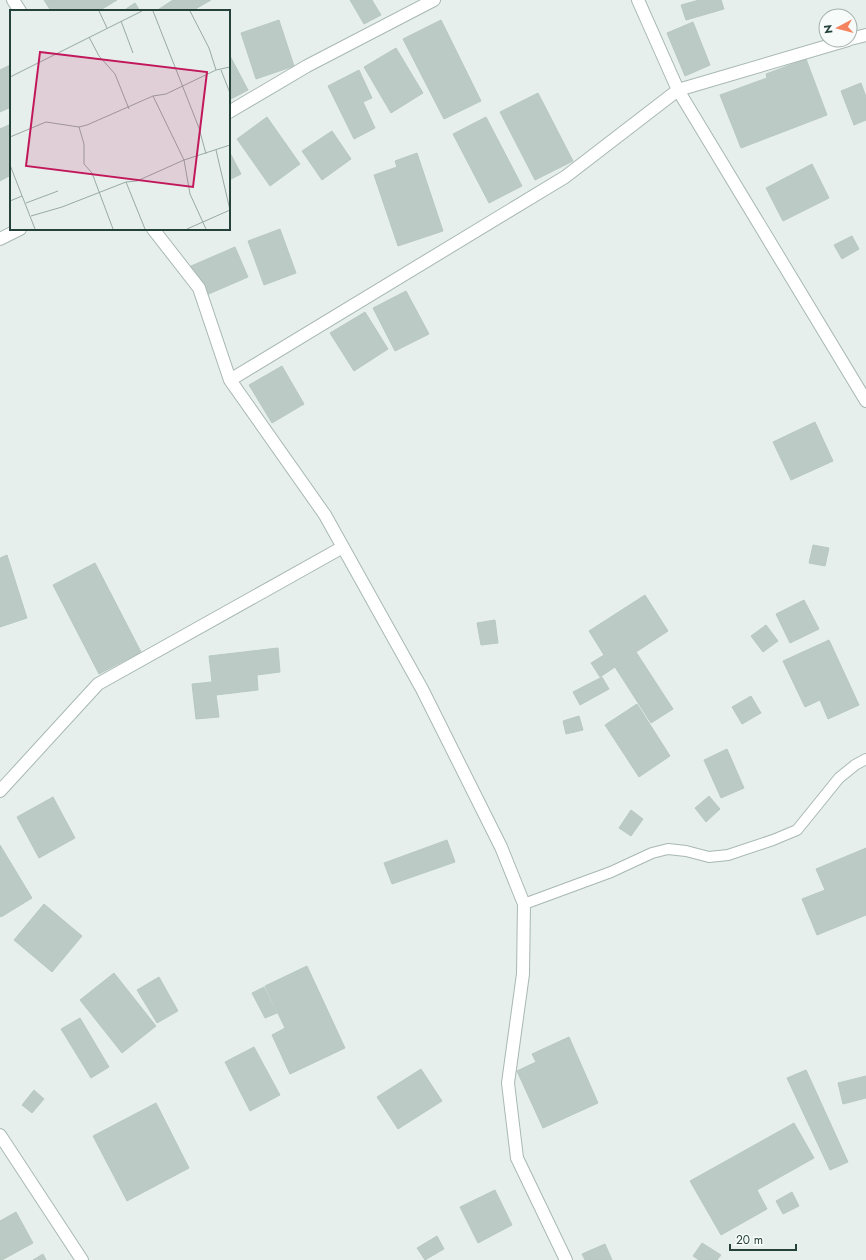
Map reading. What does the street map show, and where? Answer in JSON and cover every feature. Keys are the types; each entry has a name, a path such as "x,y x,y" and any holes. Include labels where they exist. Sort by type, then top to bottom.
{"street":[{"path":"13,0 19,10"},
{"path":"230,111 307,66 434,0"},
{"path":"638,0 678,90 866,401"},
{"path":"230,380 565,177 678,90 822,48"},
{"path":"0,239 18,230"},
{"path":"154,230 199,288 230,380 325,515 422,689 501,847 524,904 523,974 508,1083 517,1158 566,1260"},
{"path":"0,791 98,684 343,547"},
{"path":"0,1135 82,1260"}],"lane":[{"path":"524,904 611,872 652,853 668,849 686,851 709,857 728,855 779,838 797,830 839,778 855,765 866,759"}],"building":[{"path":"44,0 117,0 101,10 50,10"},
{"path":"173,0 211,0 194,10 158,10"},
{"path":"350,0 372,0 381,15 364,24"},
{"path":"699,0 721,0 724,9 686,20 681,5"},
{"path":"135,3 139,10 124,10"},
{"path":"279,20 294,66 256,79 241,33"},
{"path":"441,20 481,101 444,119 403,39"},
{"path":"693,22 710,65 685,76 667,33"},
{"path":"396,48 423,93 391,113 364,67"},
{"path":"230,56 248,90 230,99"},
{"path":"806,59 827,115 741,148 720,95 767,78 766,74"},
{"path":"10,65 10,107 0,112 0,70"},
{"path":"359,70 372,98 363,102 375,128 354,139 328,86"},
{"path":"861,83 866,97 866,120 854,125 841,91"},
{"path":"538,93 573,161 535,180 500,112"},
{"path":"267,117 300,164 270,186 237,139"},
{"path":"486,117 522,186 489,203 453,134"},
{"path":"10,124 10,176 0,181 0,129"},
{"path":"332,131 351,159 322,180 302,151"},
{"path":"230,153 241,174 230,180"},
{"path":"417,153 443,231 398,246 374,175 397,167 395,161"},
{"path":"812,164 829,198 783,221 766,188"},
{"path":"280,229 296,273 264,285 248,241"},
{"path":"852,236 859,249 842,259 834,245"},
{"path":"235,247 248,277 204,296 191,266"},
{"path":"406,291 429,334 395,351 373,308"},
{"path":"365,312 388,349 354,371 330,333"},
{"path":"282,366 304,404 272,423 249,385"},
{"path":"815,422 833,461 791,480 773,442"},
{"path":"813,545 829,548 825,566 809,563"},
{"path":"7,555 27,618 0,627 0,558"},
{"path":"95,563 141,652 99,674 53,585"},
{"path":"645,595 668,631 636,652 673,709 651,723 615,667 600,677 591,663 604,655 589,631"},
{"path":"804,600 819,629 790,643 776,614"},
{"path":"495,620 498,643 481,645 477,623"},
{"path":"766,625 778,641 763,652 751,636"},
{"path":"829,640 859,705 828,719 820,700 805,707 783,661"},
{"path":"278,648 280,672 257,675 258,690 216,695 219,717 196,719 192,684 212,682 209,656"},
{"path":"602,677 609,689 580,705 573,692"},
{"path":"751,696 761,713 742,724 732,707"},
{"path":"637,704 670,756 639,777 605,725"},
{"path":"579,716 583,730 566,734 563,721"},
{"path":"727,749 744,788 721,798 704,760"},
{"path":"709,796 720,809 706,822 695,808"},
{"path":"53,797 75,838 39,858 17,817"},
{"path":"631,810 643,819 631,836 619,828"},
{"path":"447,840 455,862 392,884 384,863"},
{"path":"0,845 32,898 1,917 0,916"},
{"path":"866,848 866,915 817,935 802,899 825,890 816,869"},
{"path":"44,904 82,936 52,972 14,940"},
{"path":"307,966 345,1048 290,1074 272,1035 285,1028 265,986"},
{"path":"114,973 156,1026 122,1053 80,1000"},
{"path":"159,977 178,1011 157,1023 137,990"},
{"path":"264,987 277,1013 265,1018 252,993"},
{"path":"80,1018 109,1067 91,1078 61,1029"},
{"path":"569,1037 598,1103 543,1128 517,1071 536,1062 532,1054"},
{"path":"254,1047 280,1095 250,1111 225,1062"},
{"path":"421,1069 442,1101 398,1129 377,1097"},
{"path":"806,1070 848,1162 830,1170 787,1078"},
{"path":"866,1076 866,1098 843,1104 838,1083"},
{"path":"34,1090 44,1099 32,1113 22,1105"},
{"path":"156,1103 189,1168 127,1201 93,1136"},
{"path":"794,1123 814,1158 757,1190 767,1209 721,1235 690,1181"},
{"path":"495,1190 512,1225 478,1243 460,1207"},
{"path":"792,1192 799,1206 783,1214 776,1201"},
{"path":"16,1212 33,1243 0,1260 0,1221"},
{"path":"437,1236 444,1249 425,1260 417,1248"},
{"path":"702,1243 721,1255 717,1260 699,1260 693,1256"},
{"path":"605,1244 612,1260 585,1260 582,1254"},
{"path":"43,1254 46,1260 33,1260"}]}
